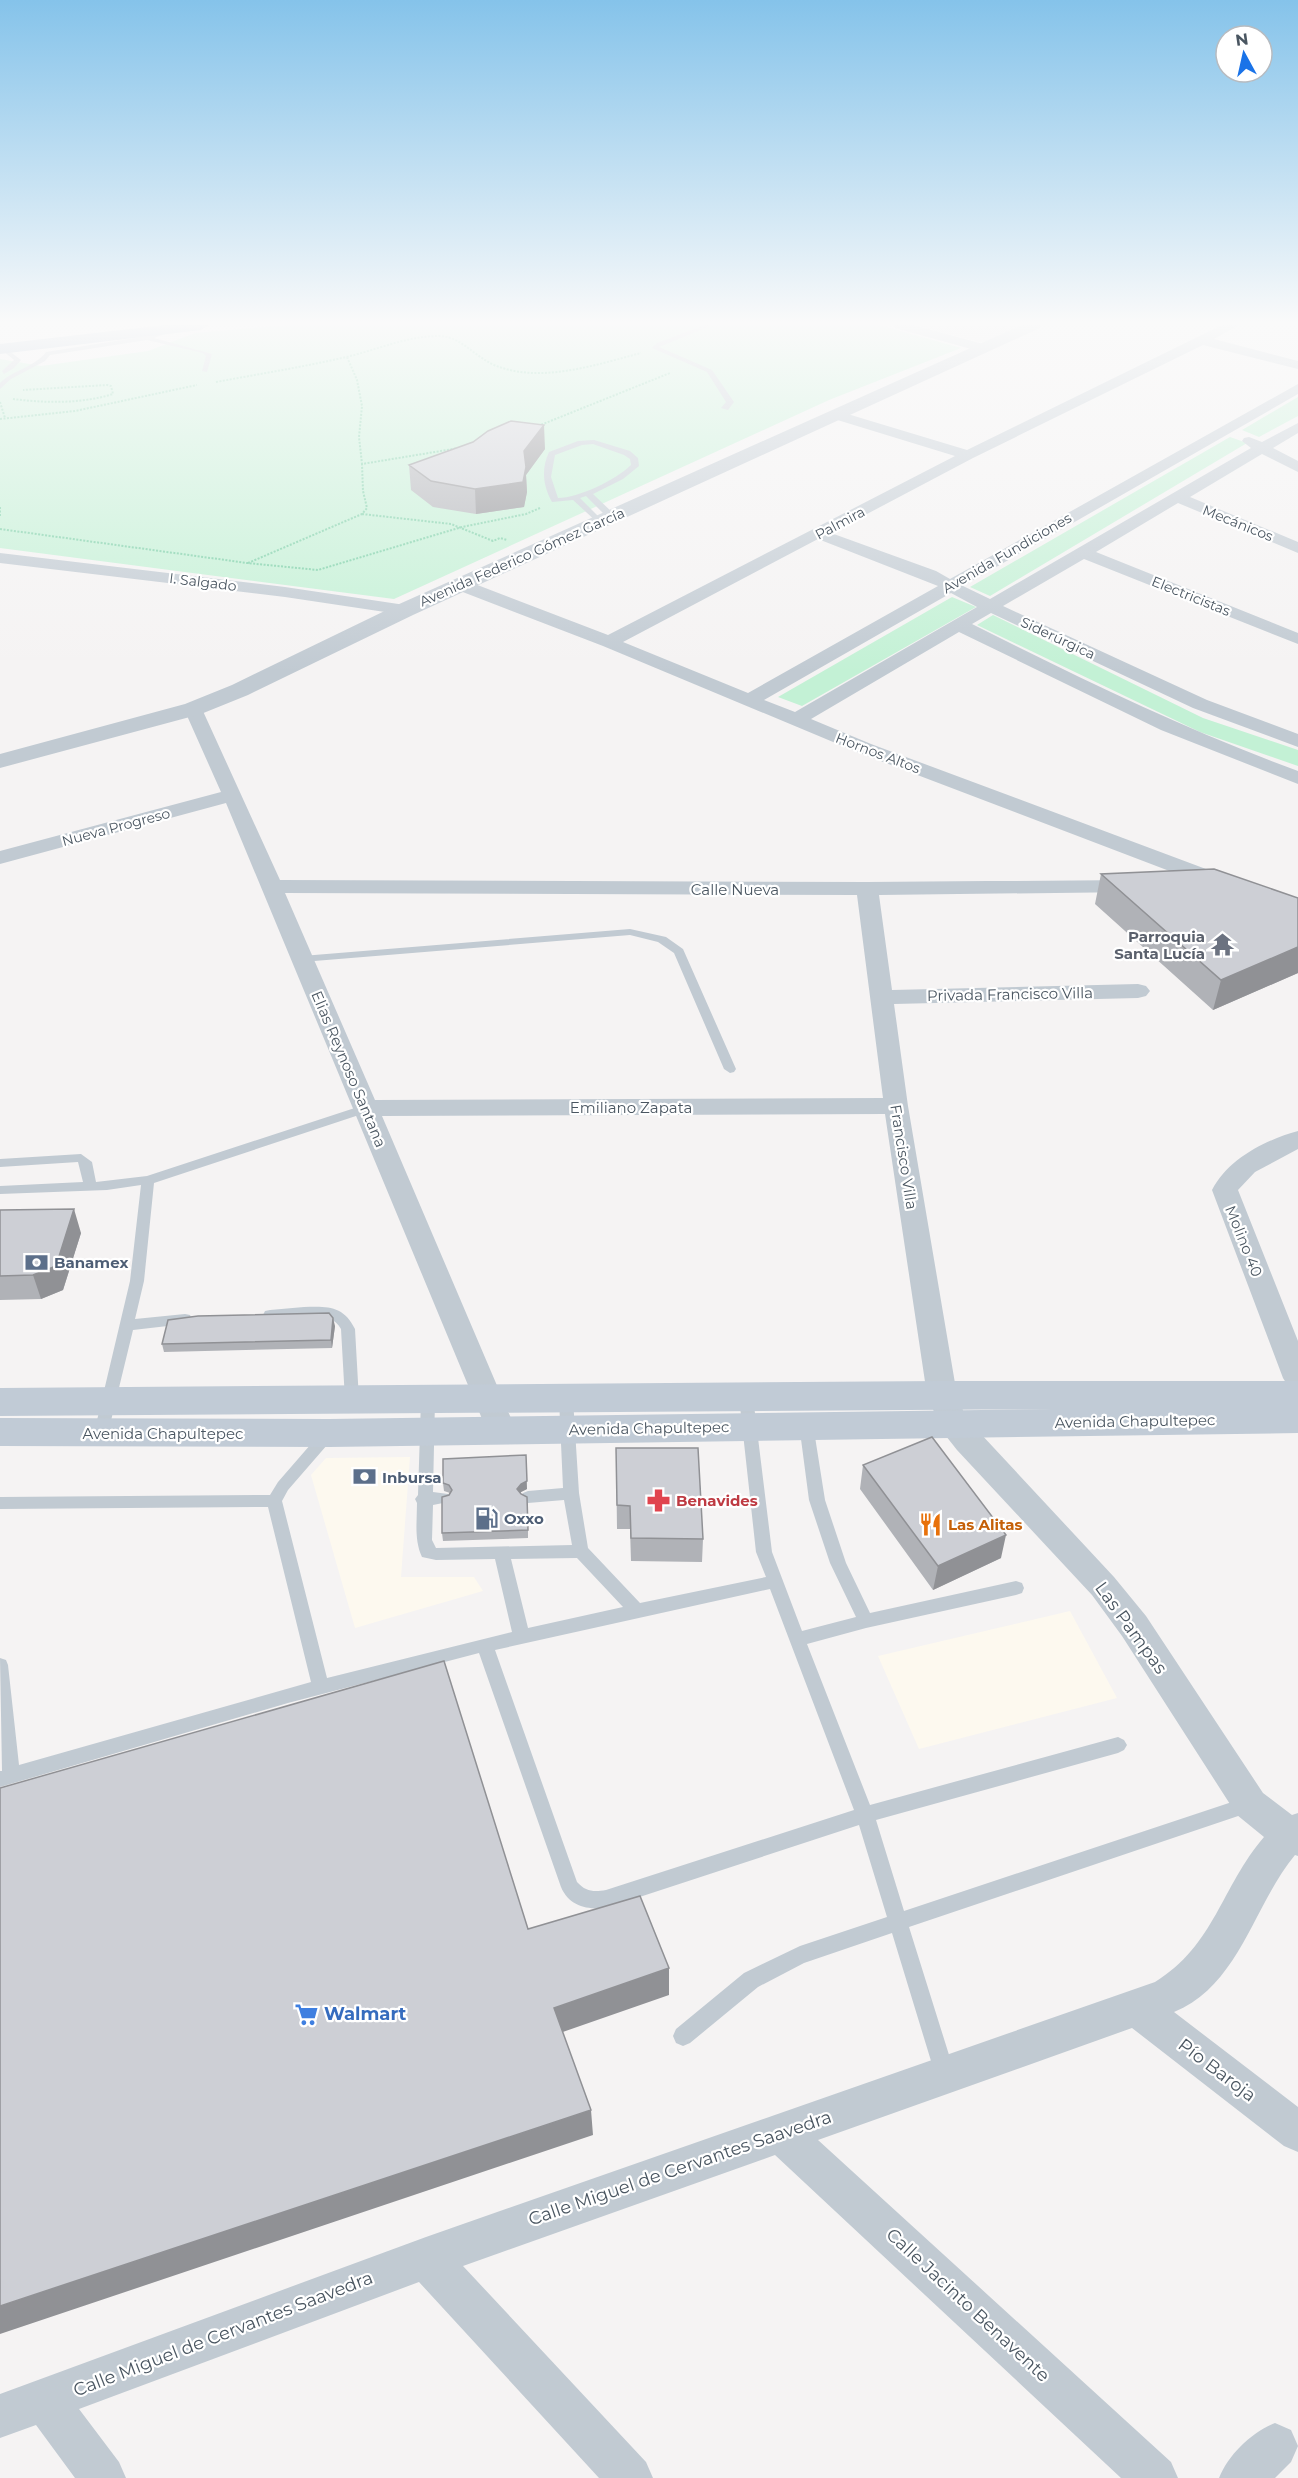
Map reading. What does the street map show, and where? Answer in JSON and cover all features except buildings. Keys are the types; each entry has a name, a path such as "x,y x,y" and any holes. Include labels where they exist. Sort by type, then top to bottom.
{"main road":[{"path":"947,1409 1298,1395"},
{"path":"0,1402 104,1418 352,1400 428,1415"},
{"path":"222,1433 276,1427 323,1417 338,1411 352,1400"},
{"name":"Avenida Chapultepec","path":"0,1432 104,1418 222,1433 329,1434 428,1415 947,1409 1298,1419"}],"street":[{"name":"Avenida Federico Gómez García","path":"0,761 194,709 240,690 405,610 779,441"},
{"path":"921,441 968,455"},
{"name":"Palmira","path":"609,642 997,441"},
{"name":"Avenida Fundiciones","path":"748,701 1206,441"},
{"path":"1249,441 1298,467"},
{"path":"795,720 1274,441"},
{"name":"Mecánicos","path":"1179,498 1298,548"},
{"name":"Siderúrgica","path":"819,534 930,575 989,606 1200,704 1298,741"},
{"name":"Electricistas","path":"1084,553 1298,639"},
{"name":"I. Salgado","path":"0,558 285,592 405,610"},
{"name":"Hornos Altos","path":"461,585 609,642 864,748 1238,889"},
{"path":"958,624 1107,700 1175,731 1298,778"},
{"name":"Elias Reynoso Santana","path":"194,709 367,1108 495,1415"},
{"name":"Nueva Progreso","path":"0,858 233,795"},
{"name":"Calle Nueva","path":"271,886 867,889 1132,886 1198,873"},
{"name":"Francisco Villa","path":"867,889 896,1106 947,1409"},
{"name":"Privada Francisco Villa","path":"882,997 1138,991"},
{"name":"Emiliano Zapata","path":"367,1108 896,1106"},
{"name":"Molino 40","path":"1298,1139 1236,1171 1228,1181 1225,1190 1298,1378"},
{"name":"Las Pampas","path":"947,1409 968,1442 1103,1586 1134,1626 1250,1804 1296,1835"},
{"name":"Calle Miguel de Cervantes Saavedra","path":"0,2416 46,2401 426,2258 1165,1997 1190,1982 1207,1964 1260,1875 1296,1835"},
{"name":"Pío Baroja","path":"1137,2008 1298,2132"},
{"name":"Calle Jacinto Benavente","path":"781,2133 1155,2478"},
{"path":"426,2258 630,2478"},
{"path":"46,2401 103,2478"},
{"path":"1242,2478 1275,2446"}],"lane":[{"path":"581,442 594,442 610,446 634,458 635,466 632,470 615,481 586,492 575,498 557,500 553,497 548,482 549,461 552,454 581,442"},
{"path":"586,492 605,519"},
{"path":"575,498 605,519"},
{"path":"302,959 630,932 662,939 679,951 730,1069"},
{"path":"0,1190 90,1186 148,1180 367,1108"},
{"path":"0,1163 81,1158 86,1162 90,1186"},
{"path":"104,1418 137,1281 148,1180"},
{"path":"258,1315 327,1313 337,1315 344,1320 348,1329 352,1400"},
{"path":"127,1324 200,1317"},
{"path":"804,1411 817,1500 838,1563 866,1621"},
{"path":"748,1412 764,1552 865,1815 945,2074"},
{"path":"566,1414 571,1493 581,1551 637,1611"},
{"path":"428,1415 423,1499 423,1540 428,1552 502,1554 581,1551"},
{"path":"321,1687 274,1502 283,1486 329,1434"},
{"path":"528,1497 571,1493"},
{"path":"423,1499 443,1498"},
{"path":"0,1503 274,1502"},
{"path":"502,1554 522,1637"},
{"path":"0,1665 5,1777 321,1687 522,1637 774,1582"},
{"path":"798,1639 866,1621 1016,1588"},
{"path":"485,1646 570,1887 576,1896 589,1901 606,1899 865,1815 1118,1745"},
{"path":"683,2036 727,1998 776,1966 896,1921 1250,1804"}],"path":[{"path":"247,563 362,514 367,508 363,490 359,441"},
{"path":"362,464 466,447"},
{"path":"0,529 247,563 318,570 462,527 526,514 557,500"},
{"path":"0,507 0,516"},
{"path":"362,514 441,522 462,527 493,541 500,538 535,551"}],"shaded area":[{"path":"410,1457 401,1577 474,1577 483,1591 355,1628 311,1475 326,1458"},
{"path":"1070,1611 1117,1698 919,1749 878,1656"}],"green space":[{"path":"0,441 740,441 394,599 0,548"},
{"path":"1224,441 1247,443 990,596 970,587"},
{"path":"952,597 976,607 802,706 778,697"},
{"path":"993,615 1203,718 1298,750 1298,766 1200,732 977,625"}],"place":[{"name":"Parroquia Santa Lucía","path":"1223,945"},
{"name":"Banamex","path":"36,1262"},
{"name":"Inbursa","path":"364,1477"},
{"name":"Benavides","path":"658,1500"},
{"name":"Oxxo","path":"486,1518"},
{"name":"Las Alitas","path":"930,1524"},
{"name":"Walmart","path":"306,2014"}]}
